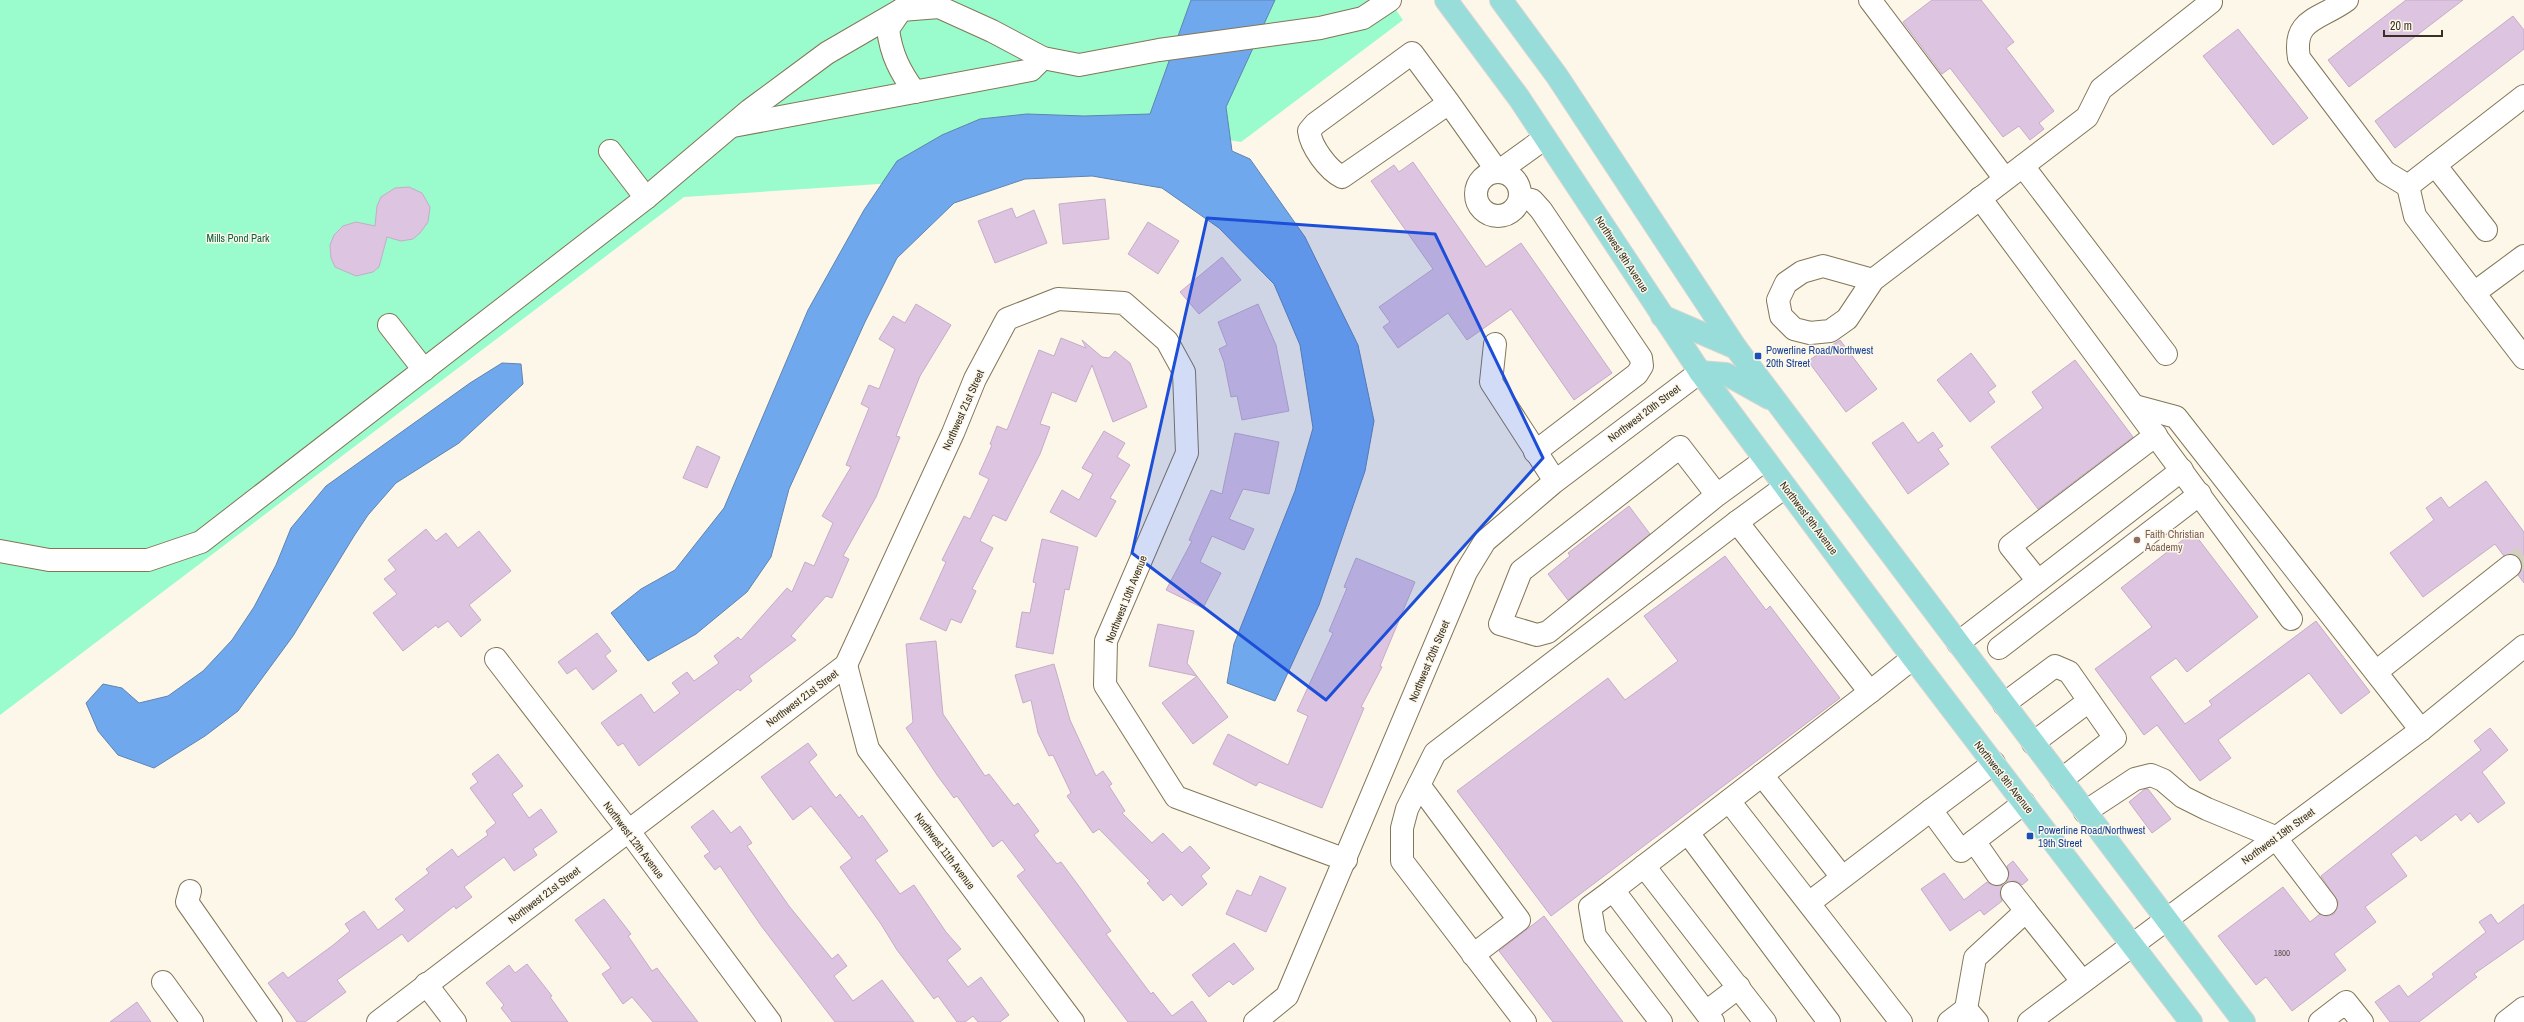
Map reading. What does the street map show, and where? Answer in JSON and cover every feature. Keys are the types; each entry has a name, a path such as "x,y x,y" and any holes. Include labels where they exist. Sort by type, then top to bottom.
{"main road":[{"name":"Northwest 9th Avenue","path":"1446,0 1519,98 1700,372 1913,658 2191,1022"},
{"path":"1501,0 1556,76 1736,348 2244,1022"},
{"path":"1662,316 1736,348"},
{"path":"1700,372 1726,374 1775,401"}],"street":[{"path":"0,551 49,560 148,560 201,542 646,198 730,127 827,53 901,10 939,7 992,31 1043,58 1079,65 1159,50 1320,28 1364,18 1390,0"},
{"path":"1870,0 2005,179"},
{"path":"2346,0 2304,25 2296,42 2299,58 2384,172 2408,186 2416,216 2524,358"},
{"path":"1874,280 2087,117 2100,89 2211,2"},
{"path":"901,10 888,29 890,46 899,71 915,92"},
{"path":"1449,103 1342,177 1334,173 1310,140 1309,131 1315,124 1412,53 1449,103 1498,172 1513,177 1520,190 1520,198 1513,211 1500,217 1486,213 1480,208 1475,195 1479,181 1484,176 1498,172 1545,138"},
{"path":"730,127 1031,70 1043,58"},
{"path":"2408,186 2524,96"},
{"path":"610,151 646,198"},
{"path":"2435,165 2486,230"},
{"path":"2023,166 2166,354"},
{"path":"1520,198 1532,200 1541,210 1641,358 1642,366 1637,374 1535,452"},
{"path":"1980,198 2291,619"},
{"path":"2474,293 2524,256"},
{"name":"Northwest 21st Street","path":"378,1022 846,665 953,433 975,379 1007,320 1058,299 1124,303"},
{"name":"Northwest 10th Avenue","path":"1124,303 1167,341 1184,372 1187,453 1106,640 1105,685 1176,797 1346,860"},
{"path":"389,325 424,370"},
{"path":"1495,344 1491,382 1555,481"},
{"name":"Northwest 20th Street","path":"1255,1022 1287,996 1346,860 1466,572 1485,541 1555,481 1700,372"},
{"path":"2135,406 2176,417 2421,730"},
{"path":"2038,581 2010,546 2156,435"},
{"path":"1717,495 1680,447 1522,571 1500,624 1537,635 1548,632 1717,495 1765,460"},
{"path":"1958,643 2182,470"},
{"path":"1525,1022 1402,861 1402,828 1407,808 1435,753 1737,522 1786,487"},
{"path":"1999,648 2200,494"},
{"path":"1737,522 1870,692"},
{"path":"2376,672 2510,566"},
{"name":"Northwest 19th Street","path":"2029,1022 2165,918 2421,730 2524,646"},
{"path":"1661,1022 1595,936 1590,907 1688,833 1913,658"},
{"name":"Northwest 12th Avenue","path":"496,659 628,830 770,1022"},
{"name":"Northwest 11th Avenue","path":"846,665 868,749 1073,1022"},
{"path":"2004,704 2056,666 2069,672 2115,738 2061,780"},
{"path":"2033,743 2089,701"},
{"path":"1809,902 1994,763"},
{"path":"1762,775 1842,877"},
{"path":"2085,812 2135,779 2151,775 2163,780 2183,797 2207,809 2276,837 2326,904"},
{"path":"1419,785 1520,920 1473,955"},
{"path":"1729,801 1901,1022"},
{"path":"1930,810 1961,851 2024,803"},
{"path":"1688,833 1829,1022"},
{"path":"1974,841 1997,874"},
{"path":"1644,866 1765,1022"},
{"path":"1613,890 1710,1017 1739,987"},
{"path":"190,891 187,902 271,1022"},
{"path":"2012,893 2082,981"},
{"path":"1949,1022 1971,1016 1975,958 2026,912"},
{"path":"163,982 192,1022"},
{"path":"426,984 455,1022"},
{"path":"2320,1022 2346,1002 2362,1022"},
{"path":"2506,1022 2524,1008"}],"highlighted area":[{"path":"1207,218 1435,234 1543,458 1326,700 1132,553"}],"green space":[{"name":"Mills Pond Park","path":"0,0 1389,0 1403,20 1241,142 1141,126 894,183 684,197 0,715"}],"water":[{"path":"1191,0 1275,0 1226,107 1232,151 1250,159 1305,237 1358,345 1374,421 1365,471 1319,605 1275,701 1227,683 1234,644 1295,491 1313,428 1300,345 1274,284 1219,228 1162,188 1092,176 1025,179 954,203 897,258 865,322 789,489 771,557 747,592 696,634 648,661 611,613 641,589 675,570 724,508 808,310 864,210 897,161 942,135 980,119 1027,114 1084,116 1150,114"},
{"path":"502,363 521,364 523,384 459,443 396,483 368,515 293,636 238,711 205,736 154,768 118,755 98,731 86,703 103,684 122,688 139,703 168,696 203,671 232,640 254,607 276,565 291,528 326,486 470,383"}],"building":[{"path":"1932,0 1981,0 2014,42 2006,48 2054,111 2039,123 2044,129 2030,140 2019,126 2003,137 1950,68 1942,74 1903,22"},
{"path":"2406,0 2463,0 2349,87 2328,60"},
{"path":"2513,16 2524,30 2524,49 2395,148 2375,121"},
{"path":"2238,29 2308,118 2273,145 2203,56"},
{"path":"1413,162 1486,267 1521,243 1612,373 1574,400 1511,309 1467,340 1448,313 1398,348 1383,327 1390,322 1379,307 1433,269 1371,181 1394,165 1399,172"},
{"path":"409,187 422,193 430,207 428,222 420,233 413,239 401,241 387,237 379,267 373,272 356,276 335,267 331,258 330,245 334,235 343,226 356,222 375,226 377,206 381,197 395,188"},
{"path":"1105,199 1109,239 1063,244 1059,204"},
{"path":"1012,208 1016,218 1034,210 1047,243 995,263 978,221"},
{"path":"1148,222 1179,241 1158,274 1128,254"},
{"path":"1222,257 1241,280 1199,314 1180,292"},
{"path":"916,304 951,325 920,376 896,436 900,437 876,497 843,556 849,559 832,598 826,596 791,636 796,640 749,676 752,681 740,691 738,689 639,766 623,743 618,746 601,723 641,694 654,713 680,693 672,683 687,672 694,681 719,663 714,656 738,637 741,640 787,588 792,592 805,562 814,566 833,523 822,516 851,467 846,465 869,408 861,404 869,385 879,389 895,349 879,339 893,316 905,323"},
{"path":"1258,304 1276,345 1289,411 1242,420 1237,396 1231,397 1224,362 1219,349 1227,345 1218,322"},
{"path":"1061,338 1086,348 1082,340 1102,357 1109,358 1115,351 1130,363 1147,407 1113,422 1092,365 1076,402 1052,392 1040,424 1050,427 1040,454 1006,521 993,515 980,541 993,548 972,589 976,591 961,623 951,619 946,631 920,619 946,562 942,560 964,516 970,519 989,479 979,474 992,445 990,444 997,426 1007,430 1039,350 1054,356"},
{"path":"1840,340 1877,389 1846,412 1808,361"},
{"path":"1971,353 1996,386 1988,392 1995,402 1970,422 1937,380"},
{"path":"2075,360 2133,437 2038,509 1991,447 2043,408 2032,392"},
{"path":"1903,422 1918,443 1933,432 1943,446 1938,449 1949,464 1908,494 1872,443"},
{"path":"1104,431 1125,443 1117,457 1130,465 1110,498 1116,501 1096,537 1050,512 1062,490 1079,500 1093,474 1082,468"},
{"path":"1235,433 1279,442 1269,494 1243,489 1229,519 1254,529 1244,550 1212,536 1200,562 1221,573 1203,608 1166,590 1192,541 1189,540 1211,490 1222,494"},
{"path":"697,446 720,457 707,488 683,478"},
{"path":"2486,481 2524,532 2524,583 2518,575 2522,565 2520,559 2514,554 2504,556 2495,544 2423,597 2390,553 2434,520 2426,508 2441,497 2449,508"},
{"path":"1629,506 1650,534 1568,600 1548,574 1570,556 1568,553"},
{"path":"426,529 436,541 446,533 458,548 479,531 511,571 469,605 481,620 461,637 448,621 438,628 436,625 403,651 373,613 397,594 384,579 396,570 388,560"},
{"path":"2193,532 2258,617 2187,672 2176,658 2150,677 2185,724 2212,705 2209,701 2316,621 2370,692 2341,714 2309,673 2218,740 2231,758 2200,781 2157,725 2144,735 2095,669 2152,627 2121,588"},
{"path":"1042,539 1078,547 1069,590 1065,589 1053,654 1016,647 1022,612 1030,613 1036,583 1033,582"},
{"path":"1725,556 1766,610 1770,606 1840,698 1551,916 1457,791 1608,678 1625,700 1678,661 1644,616"},
{"path":"1356,558 1415,582 1380,666 1382,667 1361,707 1364,708 1322,808 1259,782 1256,786 1213,764 1228,734 1288,765 1308,716 1297,711 1333,633 1329,631 1347,588 1344,587"},
{"path":"1158,624 1194,631 1187,663 1197,676 1149,666"},
{"path":"597,633 611,651 605,656 617,671 593,690 576,668 567,674 558,662"},
{"path":"936,641 943,714 985,776 989,774 1014,806 1018,803 1039,831 1034,835 1057,864 1061,862 1081,889 1111,931 1106,934 1151,994 1153,992 1172,1016 1192,1001 1207,1022 1128,1022 1017,876 1025,870 1002,840 993,847 957,796 954,798 937,775 906,728 913,722 906,644"},
{"path":"1054,664 1070,720 1096,776 1103,771 1112,784 1109,786 1125,811 1122,813 1152,843 1163,833 1182,853 1190,846 1210,868 1201,876 1207,884 1182,906 1171,894 1163,901 1147,883 1150,881 1099,829 1093,833 1067,796 1071,793 1053,755 1049,756 1038,733 1031,700 1023,703 1015,675"},
{"path":"1197,676 1228,717 1193,744 1162,703"},
{"path":"2490,728 2508,750 2482,772 2505,803 2478,823 2470,813 2461,821 2456,814 2421,841 2416,835 2391,854 2407,876 2365,907 2376,922 2334,954 2346,970 2292,1011 2266,977 2256,985 2218,936 2283,887 2310,922 2320,914 2327,916 2334,914 2338,902 2321,876 2481,750 2474,741"},
{"path":"808,743 817,755 809,762 836,798 840,794 859,818 862,815 888,851 875,860 900,894 914,885 946,932 961,949 947,960 968,987 981,977 1009,1015 1000,1022 978,1022 973,1016 965,1022 957,1022 938,996 934,999 897,950 881,924 840,867 852,858 811,806 793,820 761,777"},
{"path":"498,754 523,786 512,794 529,818 541,809 557,832 533,849 537,855 514,871 504,857 464,887 472,897 456,909 454,906 408,942 402,934 337,980 346,992 305,1022 297,1022 268,983 283,972 288,978 332,946 350,931 345,924 364,911 378,930 405,910 395,899 429,873 426,869 452,849 458,857 488,835 486,831 496,823 470,788 478,782 472,774"},
{"path":"2145,789 2148,789 2171,819 2152,833 2129,802"},
{"path":"713,810 731,833 740,826 752,843 747,846 789,906 832,959 838,954 847,966 834,976 853,1001 882,980 914,1022 835,1022 762,927 720,866 715,870 704,856 710,852 691,827"},
{"path":"2013,861 2028,880 2022,885 2016,881 2006,882 2009,873 2007,866"},
{"path":"1944,873 1964,900 1987,882 1992,885 2003,885 2000,894 2002,901 1984,915 1980,910 1950,931 1921,889"},
{"path":"1260,876 1286,888 1266,932 1226,914 1237,890 1251,896"},
{"path":"604,899 631,934 628,936 652,971 657,968 698,1022 653,1022 632,997 623,1004 602,974 611,968 575,920"},
{"path":"2524,904 2524,939 2474,974 2477,977 2419,1022 2390,1022 2375,1002 2399,985 2408,997 2434,977 2432,974 2486,932 2479,922 2491,914 2498,924"},
{"path":"1544,916 1623,1022 1553,1022 1499,951"},
{"path":"1234,943 1254,969 1233,985 1229,981 1209,997 1192,975"},
{"path":"527,964 552,996 550,997 568,1022 512,1022 501,1008 504,1005 486,983 509,965 515,973"},
{"path":"137,1002 151,1022 110,1022"}],"tunnel":[{"path":"2510,566 2524,556"}],"place":[{"name":"Powerline Road/Northwest 20th Street","path":"1758,356"},
{"name":"Faith Christian Academy","path":"2137,540"},
{"name":"Powerline Road/Northwest 19th Street","path":"2030,836"}]}
